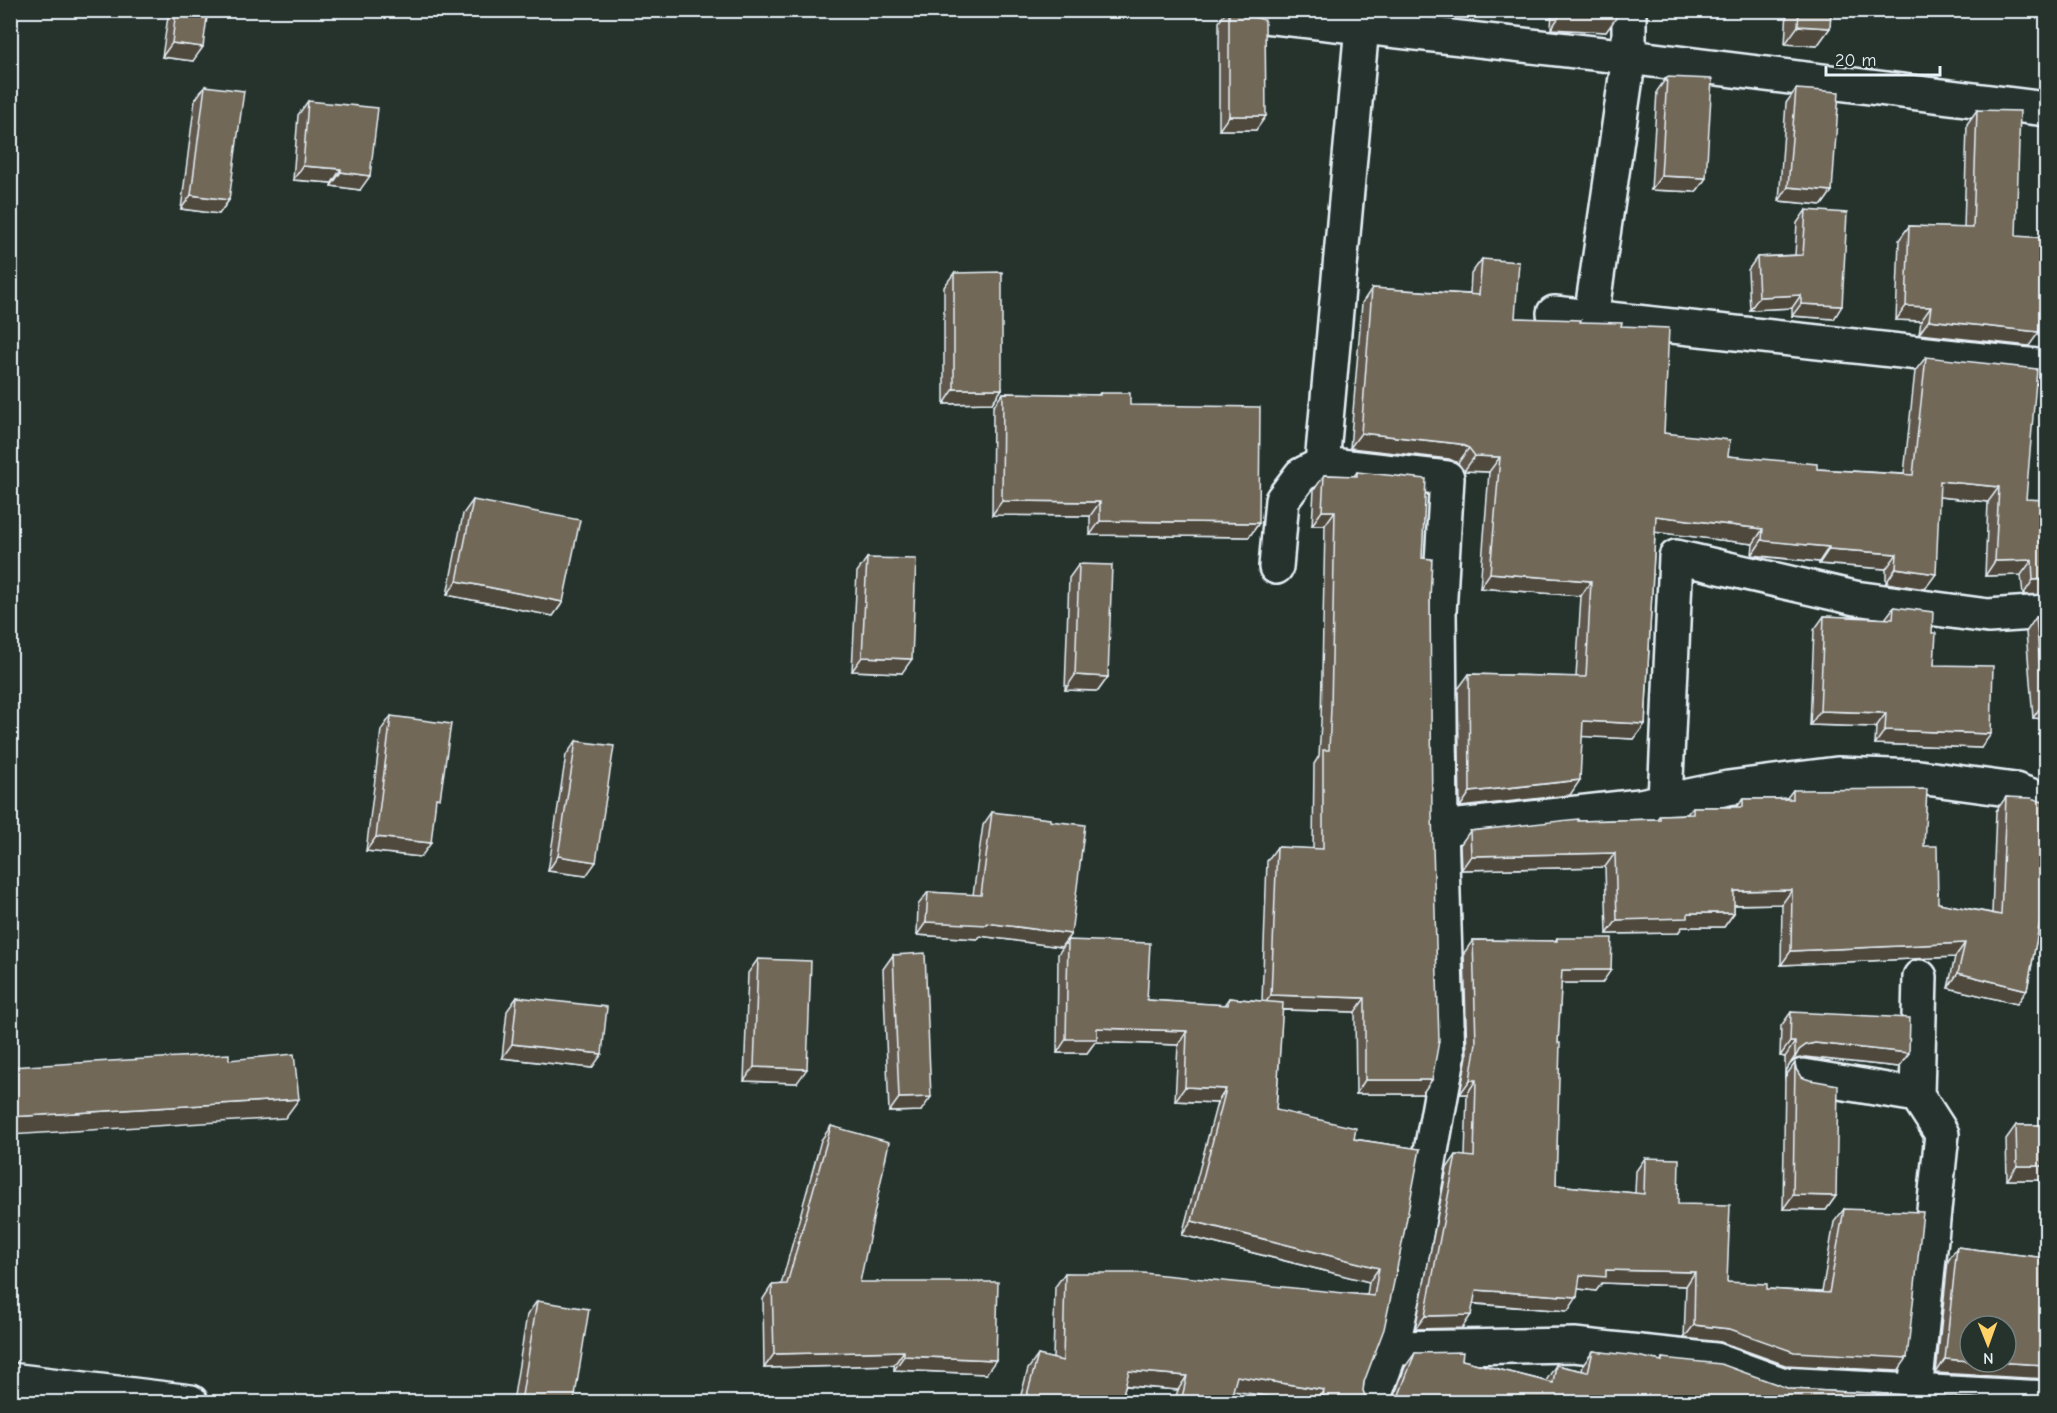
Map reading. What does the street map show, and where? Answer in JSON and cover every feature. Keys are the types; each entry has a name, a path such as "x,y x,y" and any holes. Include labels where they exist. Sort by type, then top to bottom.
{"street":[{"path":"1591,317 1629,57 1629,10"},
{"path":"1246,14 1629,57 2046,109"},
{"path":"1322,464 1362,26"},
{"path":"1554,313 2046,367"},
{"path":"1276,567 1282,500 1301,475 1322,464 1447,478 1439,613 1441,828 1448,1057 1410,1267 1392,1348 1372,1402"},
{"path":"1665,800 1676,557 1866,599 1988,616 2046,612"},
{"path":"1441,828 1640,806 1728,788 1837,774 1930,779 2015,790 2046,801"},
{"path":"1915,1391 1942,1134 1917,1095 1920,977"},
{"path":"1803,1076 1917,1095"},
{"path":"1392,1348 1574,1345 1715,1360 1780,1384 2046,1398"},
{"path":"10,1380 191,1402"}],"building":[{"path":"176,10 208,10 203,47 172,43"},
{"path":"1229,10 1241,10 1245,15 1265,20 1266,116 1229,116"},
{"path":"1564,10 1619,10 1619,14"},
{"path":"1799,10 1831,10 1830,28 1798,26"},
{"path":"1667,77 1712,79 1706,178 1661,176"},
{"path":"205,86 244,91 229,200 191,195"},
{"path":"1796,89 1839,92 1832,191 1788,187"},
{"path":"308,101 378,108 370,176 341,172 341,169 303,166"},
{"path":"1977,110 2020,111 2016,236 2045,238 2039,332 1929,320 1931,307 1906,306 1909,226 1973,228"},
{"path":"1806,210 1847,213 1842,306 1801,304 1801,295 1759,297 1757,257 1803,255"},
{"path":"1482,259 1519,262 1515,318 1581,320 1580,322 1622,323 1621,326 1669,328 1664,433 1730,440 1728,456 1817,464 1817,469 1913,475 1926,357 2037,369 2026,499 2046,500 2046,579 2033,580 2032,560 1995,561 1999,487 1940,481 1936,574 1896,568 1897,554 1766,541 1762,540 1763,529 1656,516 1645,724 1583,721 1580,780 1470,792 1469,674 1586,677 1591,581 1490,573 1500,457 1475,456 1469,448 1460,444 1361,433 1372,288 1479,295"},
{"path":"1002,272 1002,389 954,389 954,273"},
{"path":"1003,393 1100,395 1100,393 1130,393 1130,405 1260,407 1259,523 1100,521 1100,502 1002,501"},
{"path":"1357,472 1426,479 1422,558 1432,559 1430,599 1432,814 1439,1041 1432,1080 1365,1080 1365,998 1271,995 1277,847 1323,849 1323,750 1329,750 1335,511 1322,511 1324,475 1357,476"},
{"path":"473,500 580,520 563,602 457,581"},
{"path":"867,558 916,559 912,659 862,657"},
{"path":"1079,564 1112,565 1108,677 1075,675"},
{"path":"1894,607 1933,612 1932,633 1936,633 1934,665 1993,666 1991,734 1885,730 1886,713 1820,711 1824,616 1893,619"},
{"path":"2046,616 2046,703 2043,703 2036,617"},
{"path":"391,716 451,724 440,799 436,798 431,843 376,837"},
{"path":"576,741 614,746 596,862 558,856"},
{"path":"1927,789 1924,846 1937,846 1938,903 2001,915 2006,797 2031,798 2046,803 2046,917 2041,916 2027,990 1958,973 1965,943 1791,951 1792,890 1734,891 1734,913 1688,913 1688,918 1617,920 1615,853 1471,856 1470,831 1578,819 1578,821 1660,819 1660,815 1693,814 1693,807 1743,807 1743,799 1793,799 1793,790"},
{"path":"992,812 1085,825 1071,934 987,923 987,925 926,922 928,892 981,895"},
{"path":"1557,938 1612,938 1611,970 1562,970 1558,1043 1560,1043 1556,1185 1644,1194 1645,1158 1679,1159 1678,1204 1730,1205 1727,1282 1767,1284 1767,1289 1829,1293 1844,1209 1923,1212 1907,1358 1794,1352 1730,1329 1694,1325 1695,1272 1606,1270 1606,1277 1580,1275 1577,1297 1476,1290 1471,1315 1425,1316 1456,1155 1474,1157 1476,1080 1470,1080 1476,1043 1473,940 1557,941"},
{"path":"1068,940 1150,943 1147,1000 1228,1005 1229,998 1283,1003 1276,1110 1356,1128 1354,1139 1420,1149 1384,1329 1364,1382 1363,1391 1367,1400 1371,1402 1344,1402 1323,1398 1324,1390 1237,1376 1230,1402 1181,1402 1187,1376 1129,1371 1121,1402 1025,1402 1038,1355 1063,1361 1065,1273 1143,1273 1374,1296 1379,1268 1192,1221 1226,1089 1185,1087 1187,1031 1097,1028 1097,1039 1066,1039"},
{"path":"925,953 931,1097 899,1098 893,955"},
{"path":"758,959 811,961 807,1069 754,1067"},
{"path":"517,997 607,1007 602,1054 512,1044"},
{"path":"1791,1012 1910,1018 1909,1053 1815,1043 1799,1050 1795,1058 1795,1042 1790,1042"},
{"path":"229,1054 229,1060 294,1054 299,1099 10,1117 10,1067"},
{"path":"1795,1063 1801,1077 1838,1085 1836,1196 1793,1195"},
{"path":"2016,1125 2046,1125 2046,1166 2017,1166"},
{"path":"831,1126 889,1142 860,1282 998,1282 996,1360 904,1356 904,1351 774,1354 772,1285 787,1284"},
{"path":"1957,1247 2046,1258 2046,1365 2018,1363 2018,1314 1958,1314 1958,1360 1945,1359"},
{"path":"537,1301 589,1309 574,1402 521,1402"},
{"path":"1593,1351 1662,1361 1662,1358 1721,1364 1790,1389 2046,1402 1393,1402 1399,1395 1415,1353 1463,1352 1462,1360 1553,1383 1556,1365 1588,1372"}]}
